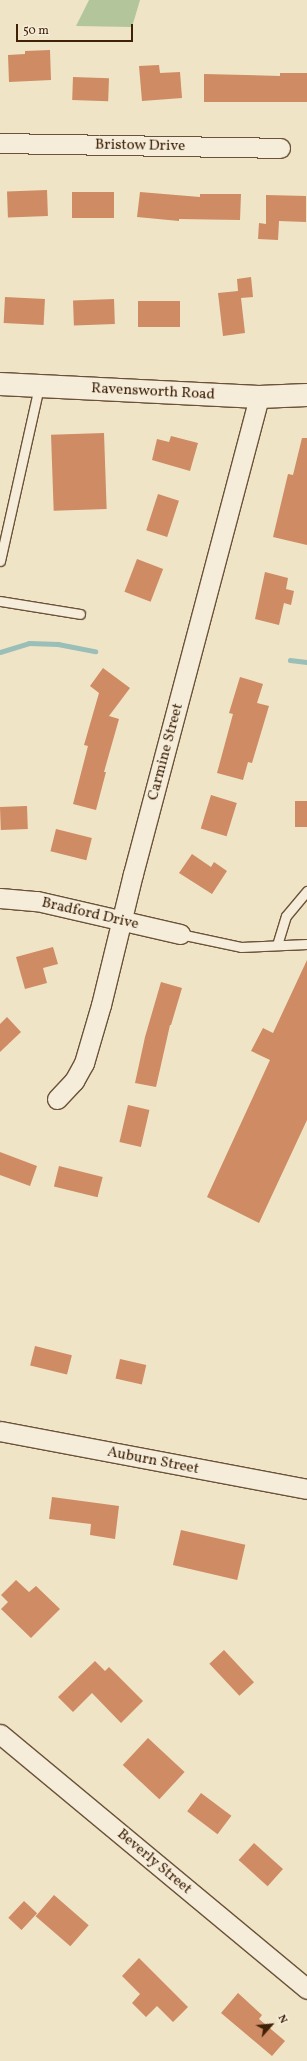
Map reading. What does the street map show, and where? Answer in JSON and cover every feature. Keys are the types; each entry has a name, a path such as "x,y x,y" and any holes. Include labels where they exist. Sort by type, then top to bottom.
{"main road":[{"name":"Ravensworth Road","path":"0,384 259,397 307,395"}],"street":[{"name":"Bristow Drive","path":"0,143 280,148"},
{"name":"Carmine Street","path":"57,1099 74,1081 84,1063 259,397"},
{"name":"Bradford Drive","path":"0,898 37,900 122,922 180,934"},
{"name":"Auburn Street","path":"0,1431 307,1489"},
{"name":"Beverly Street","path":"0,1734 307,1989"}],"lane":[{"path":"0,561 39,386"},
{"path":"0,601 80,614"},
{"path":"277,945 286,916 307,891"},
{"path":"180,934 241,947 307,944"}],"green space":[{"path":"89,0 140,0 132,27 76,26"}],"building":[{"path":"50,50 51,80 9,82 8,55 25,54 25,51"},
{"path":"159,65 160,73 180,72 182,98 142,101 139,66"},
{"path":"280,73 307,73 307,102 204,102 204,74 280,76"},
{"path":"73,77 109,78 108,101 72,100"},
{"path":"47,190 48,216 8,217 7,191"},
{"path":"72,192 114,192 114,218 72,218"},
{"path":"140,192 200,197 200,194 241,194 240,220 179,219 179,221 137,217"},
{"path":"266,195 306,196 306,222 279,221 278,240 258,239 259,223 266,224"},
{"path":"251,277 253,297 241,298 245,333 223,336 218,293 238,291 237,279"},
{"path":"5,297 45,299 44,325 4,323"},
{"path":"114,299 115,324 74,325 73,300"},
{"path":"138,301 180,301 180,327 138,327"},
{"path":"104,433 107,509 54,511 51,435"},
{"path":"171,436 198,443 190,471 152,460 157,439 169,442"},
{"path":"302,438 307,438 307,545 273,537 288,474 293,475"},
{"path":"158,494 179,501 167,537 146,530"},
{"path":"137,559 163,569 151,602 124,592"},
{"path":"265,572 288,578 286,589 294,591 291,605 284,603 279,625 255,619"},
{"path":"103,668 130,688 109,716 119,719 104,772 106,772 96,810 73,804 88,746 84,745 99,693 90,686"},
{"path":"240,677 263,684 257,703 269,706 252,763 248,762 243,780 217,773 233,714 229,713"},
{"path":"211,795 237,803 227,836 201,828"},
{"path":"295,801 307,801 307,827 295,827"},
{"path":"27,806 28,829 1,830 0,807"},
{"path":"56,829 92,838 86,860 50,851"},
{"path":"192,854 211,867 214,862 227,871 212,894 179,873"},
{"path":"53,947 58,964 43,968 47,983 25,989 16,957"},
{"path":"307,960 307,1120 259,1223 207,1197 270,1060 251,1051 263,1028 273,1033"},
{"path":"161,982 182,988 170,1025 156,1087 135,1083 145,1037"},
{"path":"7,1017 21,1032 0,1052 0,1024"},
{"path":"128,1105 149,1110 141,1147 119,1142"},
{"path":"0,1152 37,1166 30,1186 0,1175"},
{"path":"59,1166 103,1177 98,1197 54,1186"},
{"path":"35,1346 72,1355 67,1375 30,1365"},
{"path":"120,1359 146,1365 142,1385 116,1378"},
{"path":"52,1497 119,1506 115,1539 90,1535 91,1524 49,1519"},
{"path":"181,1530 245,1545 237,1580 173,1565"},
{"path":"16,1580 29,1592 36,1586 60,1609 31,1638 1,1609 8,1602 1,1595"},
{"path":"224,1650 254,1682 239,1696 209,1664"},
{"path":"95,1661 105,1671 109,1667 143,1701 121,1723 92,1693 73,1712 58,1697"},
{"path":"148,1738 185,1772 159,1799 123,1765"},
{"path":"201,1793 231,1816 218,1834 187,1811"},
{"path":"254,1843 283,1869 268,1886 239,1860"},
{"path":"54,1895 89,1925 70,1946 36,1916"},
{"path":"24,1901 37,1913 21,1930 8,1918"},
{"path":"139,1958 188,2007 173,2022 157,2006 146,2017 132,2003 140,1994 122,1976"},
{"path":"238,1993 262,2015 259,2019 285,2041 272,2056 221,2013"}],"waterway":[{"path":"0,652 29,643 58,644 95,651"},
{"path":"290,660 307,662"}]}
